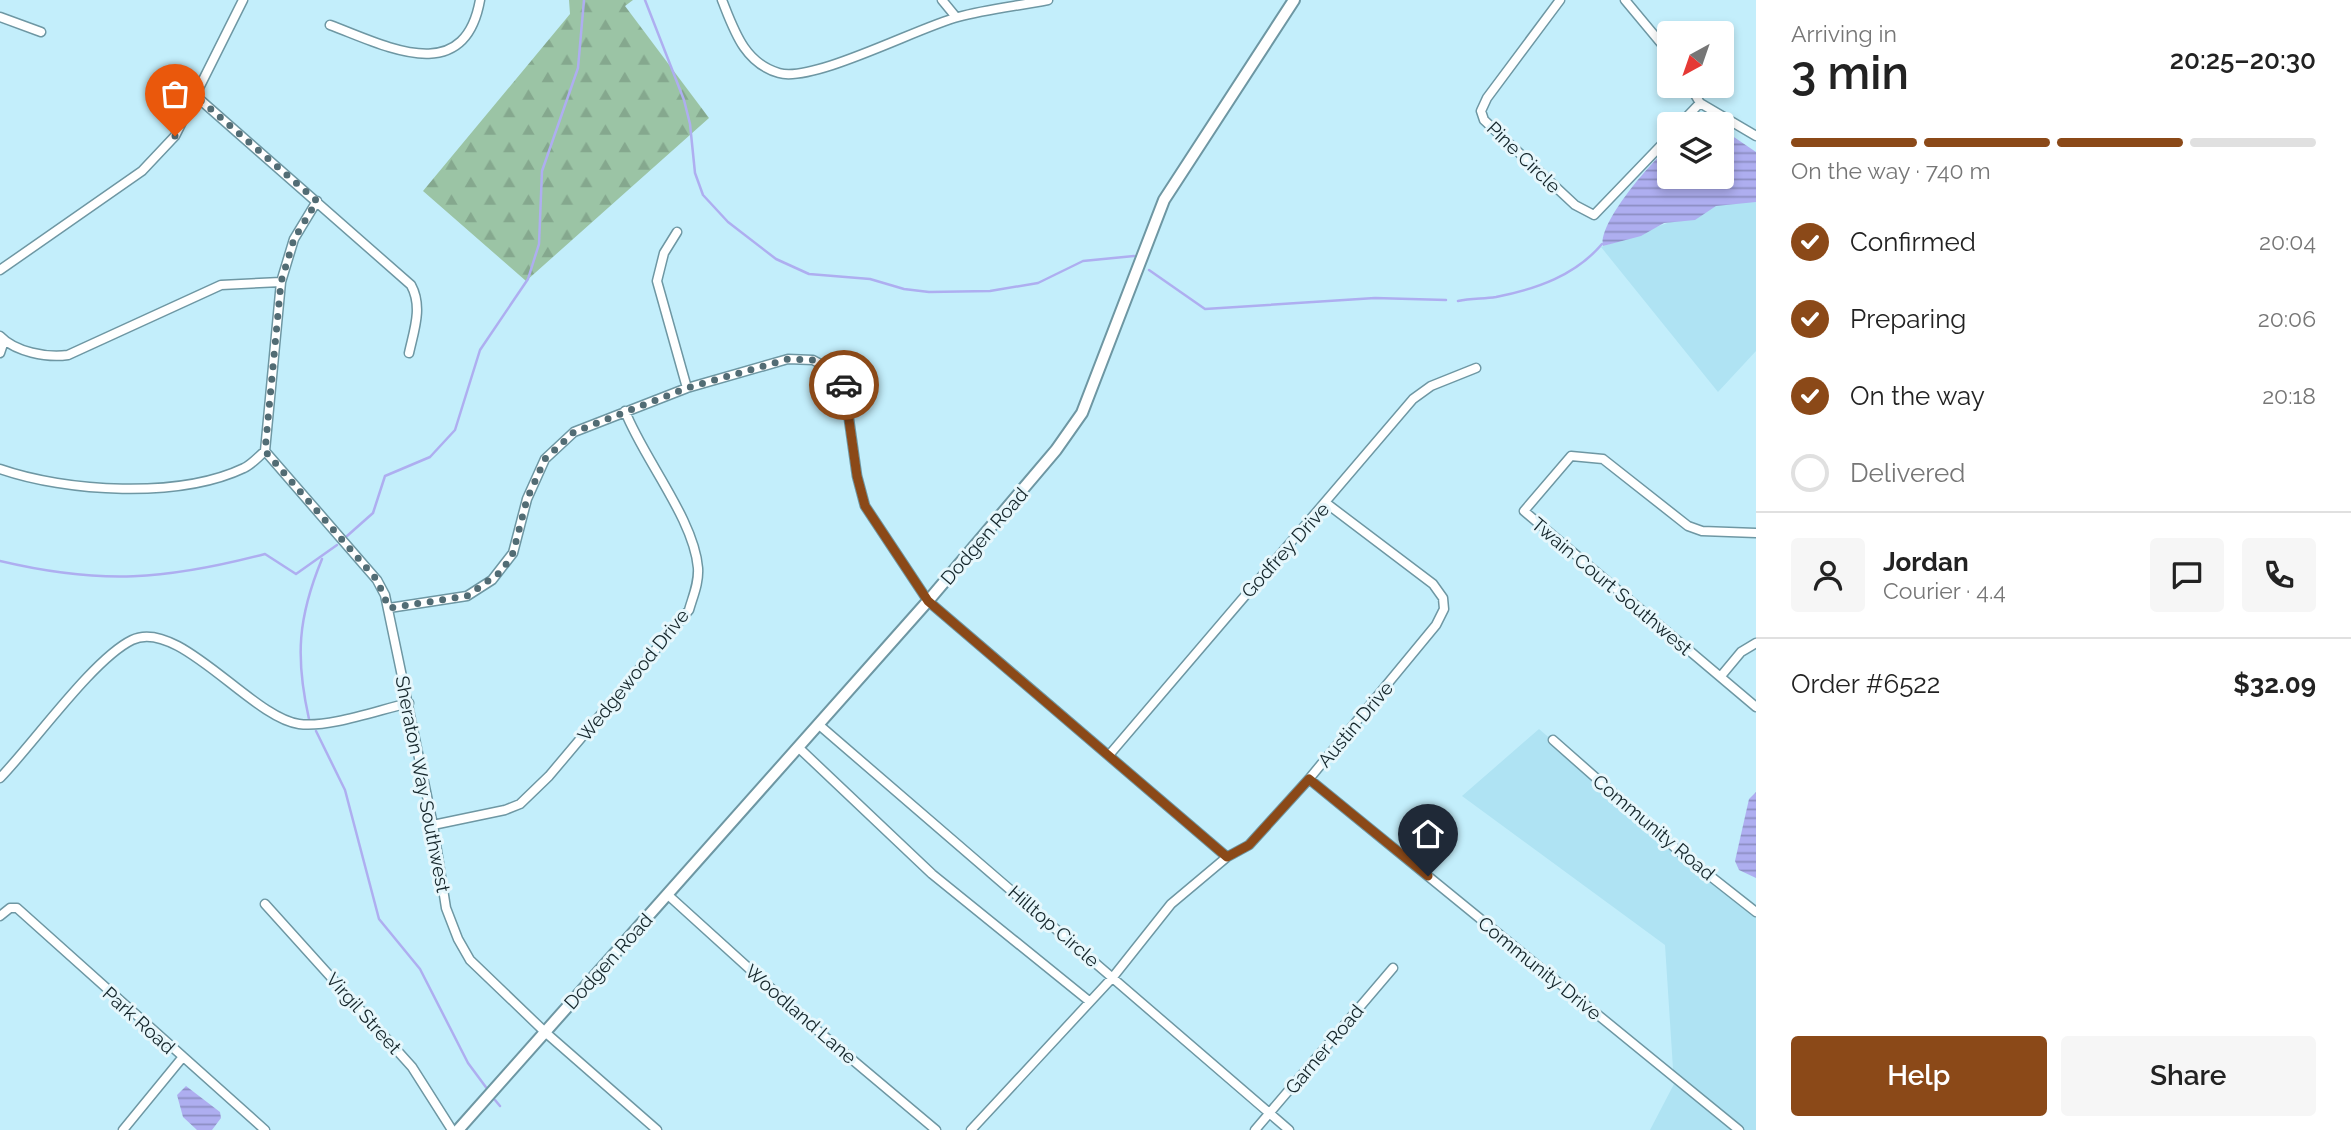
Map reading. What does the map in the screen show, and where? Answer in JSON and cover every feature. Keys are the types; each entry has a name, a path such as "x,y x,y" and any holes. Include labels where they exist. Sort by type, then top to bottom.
{"street":[{"path":"0,270 142,171 175,136 197,97 243,0"},
{"path":"330,25 382,44 429,56 454,46 477,15 480,0"},
{"path":"722,0 738,42 761,66 782,74 827,67 956,17 1048,0"},
{"path":"942,0 956,17"},
{"name":"Dodgen Road","path":"458,1130 928,601 1020,495 1083,413 1164,200 1294,0"},
{"name":"Pine Circle","path":"1560,0 1487,98 1481,111 1484,120 1575,205 1594,215 1657,150"},
{"path":"1625,0 1657,38"},
{"path":"0,17 41,32"},
{"path":"197,97 411,285 418,297 418,312 409,353"},
{"path":"1697,98 1700,103 1756,136"},
{"path":"1691,112 1700,103"},
{"path":"0,469 37,480 138,489 198,482 246,468 265,451 281,282 294,239 317,201"},
{"path":"677,232 664,253 657,281 687,388"},
{"path":"0,353 2,339 54,357 68,355 221,285 281,282"},
{"path":"389,608 467,596 492,580 513,553 527,499 545,459 574,432 687,388 801,357 826,367 844,384 857,476 865,506 928,601 1110,754 1227,857"},
{"name":"Godfrey Drive","path":"1110,754 1413,399 1431,386 1476,368"},
{"name":"Wedgewood Drive","path":"433,825 505,810 532,793 558,766 689,610 697,587 695,552 661,480 637,442 625,411"},
{"name":"Sheraton Way Southwest","path":"265,451 377,580 389,608 433,825 446,908 458,940 470,960 545,1032 657,1130"},
{"name":"Twain Court Southwest","path":"1756,533 1702,531 1688,526 1603,459 1596,457 1571,456 1524,511 1756,707"},
{"name":"Austin Drive","path":"971,1130 1113,977 1171,904 1227,857 1249,845 1309,779 1436,625 1444,610 1443,598 1433,584 1326,503"},
{"path":"0,778 79,689 119,648 135,638 152,637 179,647 209,665 243,694 294,723 316,724 409,703"},
{"path":"1721,677 1741,652 1756,643"},
{"name":"Hilltop Circle","path":"818,724 1289,1130"},
{"name":"Community Road","path":"1553,740 1681,853 1756,912"},
{"path":"799,748 932,874 1089,1001"},
{"name":"Community Drive","path":"1309,779 1739,1130"},
{"name":"Woodland Lane","path":"668,895 817,1030 936,1130"},
{"name":"Virgil Street","path":"265,904 412,1067 452,1130"},
{"name":"Park Road","path":"0,916 10,908 17,908 265,1130"},
{"name":"Garner Road","path":"1255,1130 1393,968"},
{"path":"123,1130 182,1058"}],"shaded area":[{"path":"1756,191 1756,351 1718,392 1601,247"},
{"path":"1539,729 1756,915 1756,1130 1650,1130 1674,1084 1665,945 1462,796"}],"green space":[{"path":"569,0 633,0 625,6 709,118 526,281 423,191 570,14"}],"water":[{"path":"1734,137 1756,152 1756,202 1716,206 1695,220 1664,223 1641,236 1603,246 1604,236 1617,209 1657,159 1657,189 1734,189"},
{"path":"1756,792 1756,878 1739,870 1735,861 1749,799"},
{"path":"186,1086 220,1112 221,1118 212,1130 197,1130 183,1117 177,1095"}],"waterway":[{"path":"347,536 373,513 385,476 430,457 455,430 480,350 528,279 539,244 542,171 578,68 584,0"},
{"path":"645,0 684,100 690,124 695,173 703,195 728,222 776,259 809,274 870,279 904,289 929,292 990,291 1038,283 1083,261 1134,256"},
{"path":"1458,301 1496,297 1541,285 1580,264 1602,244"},
{"path":"1149,270 1205,309 1375,298 1446,300"},
{"path":"0,561 70,574 133,576 196,569 265,554 296,574 337,545"},
{"path":"309,719 302,676 301,638 308,600 322,559"},
{"path":"316,731 345,790 379,919 420,969 468,1063 488,1090"},
{"path":"495,1100 500,1106"}],"way so far":[{"path":"175,136 197,97 317,201 294,239 281,282 267,403 265,451 377,580 389,608 467,596 502,571 519,538 527,499 545,459 574,432 687,388 788,359 801,357 813,360 826,367 844,385"}],"route":[{"path":"844,385 857,476 865,506 928,601 1110,754 1227,857 1249,845 1309,779 1428,876"}]}
